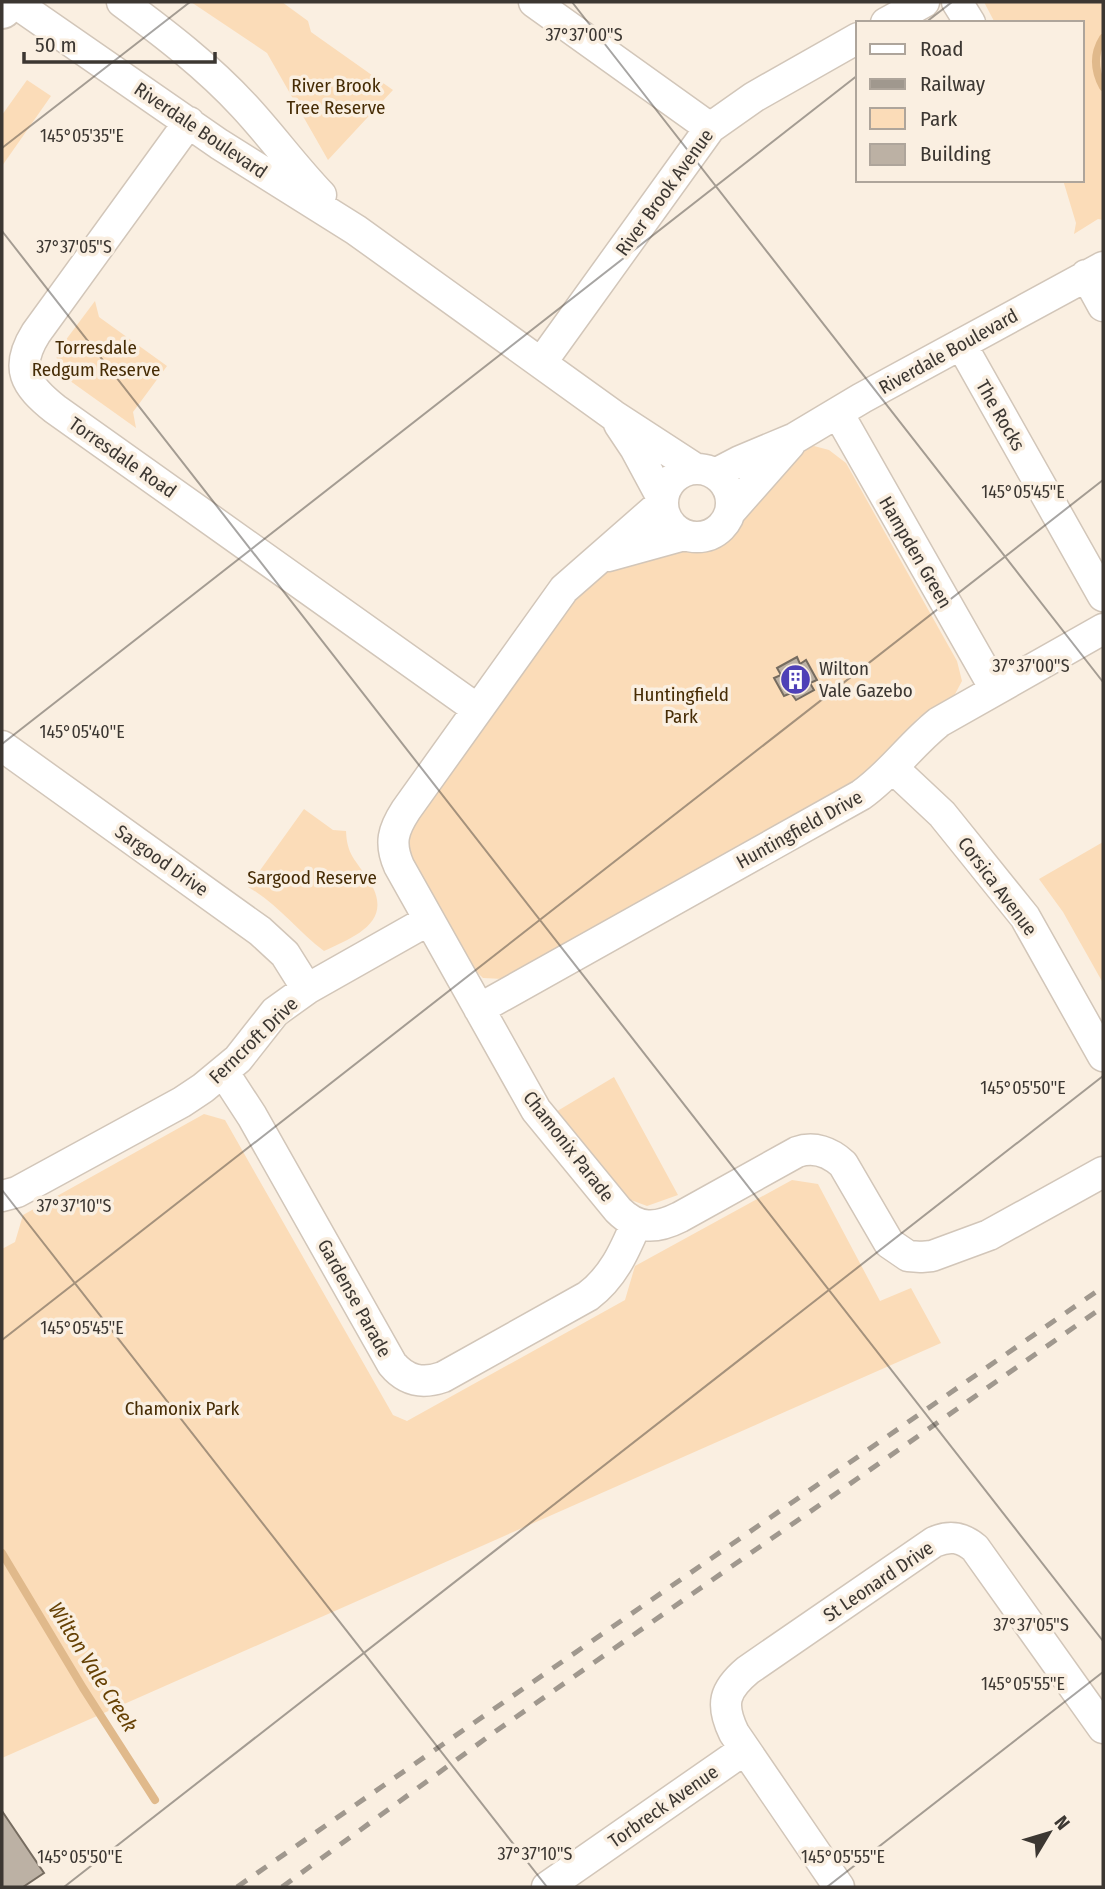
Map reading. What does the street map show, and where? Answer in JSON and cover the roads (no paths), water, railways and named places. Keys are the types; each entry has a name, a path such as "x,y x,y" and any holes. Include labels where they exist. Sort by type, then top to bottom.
{"highway":[{"path":"2,9 6,2"}],"street":[{"name":"Riverdale Boulevard","path":"15,2 219,144 356,230 613,415 705,471 740,461 795,438 1095,271"},
{"name":"Riverdale Boulevard","path":"122,2 182,46 219,82 244,107 295,168 356,230"},
{"path":"534,2 710,128"},
{"path":"890,21 924,2"},
{"path":"957,2 969,21"},
{"name":"River Brook Avenue","path":"541,363 710,128 754,97 856,39"},
{"name":"Torresdale Road","path":"189,122 36,333 24,357 23,368 27,381 37,395 65,416 477,709"},
{"path":"1095,271 1103,306"},
{"name":"The Rocks","path":"961,344 1103,596"},
{"name":"Hampden Green","path":"838,413 995,689"},
{"name":"Riverdale Boulevard","path":"613,415 635,448 662,502"},
{"name":"Riverdale Boulevard","path":"730,512 795,438"},
{"path":"705,471 729,491 730,512 726,523 718,531 696,538 684,536 670,524 662,502 670,481 677,475 705,471"},
{"name":"Chamonix Parade","path":"636,1224 627,1219 607,1197 549,1127 528,1096 393,853 392,835 406,810 559,596 578,575 662,502"},
{"name":"Chamonix Parade","path":"597,559 649,543 684,536"},
{"name":"Huntingfield Drive","path":"479,1009 861,795 894,769 928,731 995,689 1103,629"},
{"name":"Sargood Drive","path":"2,746 260,931 285,954 307,989"},
{"name":"Corsica Avenue","path":"894,769 942,814 1025,917 1103,1056"},
{"name":"Ferncroft Drive","path":"2,1196 17,1192 181,1102 224,1073 239,1059 275,1012 307,989 429,920"},
{"name":"Gardense Parade","path":"224,1073 253,1116 386,1354 398,1371 414,1380 443,1377 588,1296 607,1279 616,1266 636,1224"},
{"path":"636,1224 648,1227 664,1224 797,1152 815,1149 835,1157 843,1164 893,1247 908,1256 922,1257 989,1235 1103,1172"},
{"name":"St Leonard Drive","path":"744,1749 728,1721 725,1709 726,1696 739,1678 934,1542 955,1537 967,1541 990,1566 1103,1728"},
{"path":"744,1749 839,1887"},
{"name":"Torbreck Avenue","path":"547,1887 744,1749"}],"waterway":[{"path":"1103,38 1096,62 1103,87"},
{"name":"Wilton Vale Creek","path":"2,1553 83,1688 155,1800"}],"railway":[{"path":"237,1887 1103,1287"},
{"path":"282,1887 496,1731 1103,1307"}],"place":[{"name":"Wilton Vale Gazebo","path":"796,679"}],"park label":[{"name":"River Brook Tree Reserve","path":"336,96"},
{"name":"Torresdale Redgum Reserve","path":"96,358"},
{"name":"Huntingfield Park","path":"681,705"},
{"name":"Sargood Reserve","path":"312,877"},
{"name":"Chamonix Park","path":"182,1408"}]}
